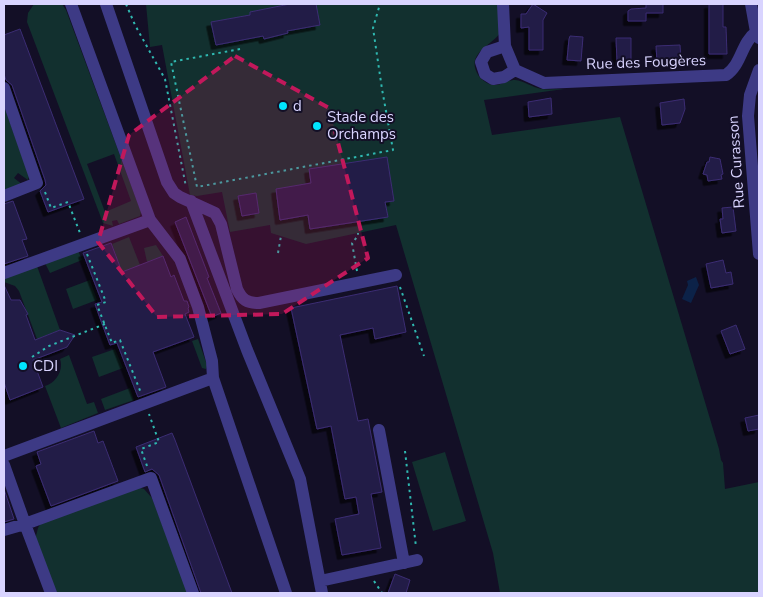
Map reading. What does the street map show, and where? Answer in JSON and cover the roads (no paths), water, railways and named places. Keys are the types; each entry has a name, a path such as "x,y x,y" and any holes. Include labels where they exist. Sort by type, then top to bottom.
{"street":[{"path":"71,4 150,220 180,259 198,307 212,361 213,378 286,593"},
{"path":"106,4 167,182 174,193 215,213 221,224 236,289 241,298 246,301 259,303 396,276"},
{"path":"503,4 504,46 515,70 504,77 493,79 485,74 481,62 487,52 504,46"},
{"path":"751,4 758,35"},
{"name":"Rue des Fougères","path":"515,70 544,83 726,75 738,63 747,41 758,35"},
{"name":"Rue Curasson","path":"759,70 750,95 748,116 759,254"},
{"path":"4,88 37,183 4,196"},
{"path":"191,201 247,350 300,479 321,587 411,561 379,430"},
{"path":"4,273 150,220"},
{"path":"4,456 147,408 213,378"},
{"path":"4,465 51,593"},
{"path":"4,530 151,478 193,593"}],"water":[{"path":"696,277 699,285 691,303 682,299 688,285 687,281"}],"place":[{"name":"d","path":"283,106"},
{"name":"Stade des Orchamps","path":"317,126"},
{"name":"CDI","path":"23,366"}]}
